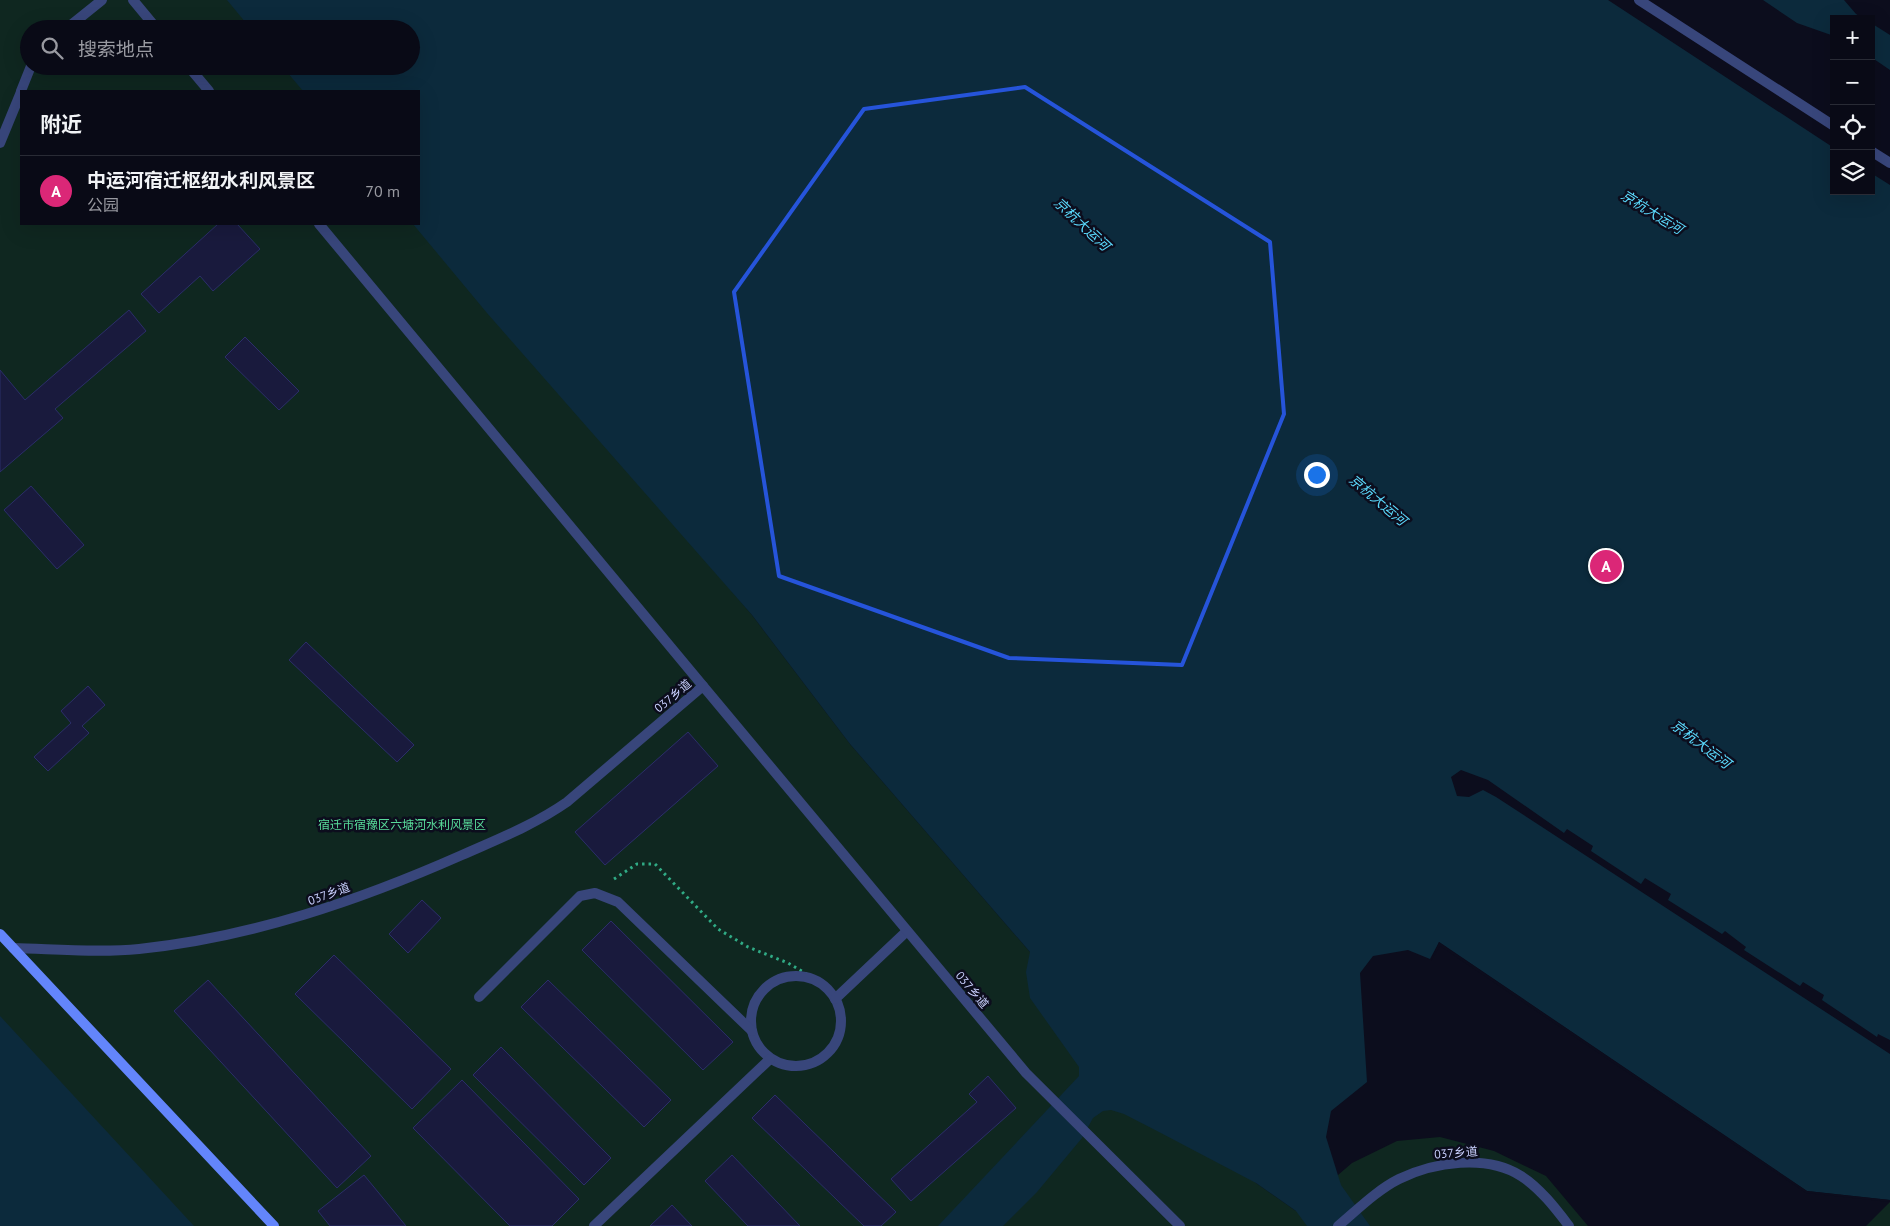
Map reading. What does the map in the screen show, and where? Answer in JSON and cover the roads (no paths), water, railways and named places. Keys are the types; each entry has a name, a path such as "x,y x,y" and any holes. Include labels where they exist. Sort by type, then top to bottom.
{"street":[{"path":"77,20 102,0"},
{"path":"133,0 150,20"},
{"path":"1639,0 1830,123"},
{"path":"21,90 27,75"},
{"path":"196,75 208,90"},
{"path":"0,143 20,93"},
{"path":"1875,154 1890,163"},
{"path":"320,225 704,686"},
{"name":"037乡道","path":"13,948 136,949 197,942 265,927 374,891 429,869 548,815 567,802 704,686 1026,1073 1050,1099 1180,1226"},
{"path":"479,997 580,896 595,893 618,902 752,1031"},
{"path":"835,1000 907,931"},
{"path":"0,934 274,1226"},
{"path":"790,975 805,976 820,982 835,1000 839,1006 841,1022 838,1037 830,1051 816,1061 801,1066 785,1065 770,1059 754,1039 750,1024 754,1002 762,989 774,980 790,975"},
{"path":"594,1226 770,1059"},
{"name":"037乡道","path":"1338,1226 1373,1196 1398,1180 1427,1168 1466,1163 1492,1165 1521,1176 1537,1190 1569,1226"}],"water":[{"name":"京杭大运河","path":"227,0 1608,0 1830,145 1830,195 1875,195 1875,176 1890,185 1890,1200 1807,1191 1439,942 1430,959 1408,950 1373,956 1360,973 1367,1082 1331,1111 1326,1137 1341,1185 1370,1226 1307,1226 1296,1211 1256,1183 1124,1114 1111,1110 1103,1111 1093,1118 1082,1138 1037,1192 1003,1226 938,1226 1079,1076 1079,1067 1030,998 1026,972 1030,952 850,744 752,615 487,313 414,225 420,225 420,90 302,90 290,75 420,75 420,20 244,20"},
{"path":"1763,0 1844,0 1858,15 1830,15 1830,35 1797,23"},
{"path":"1875,26 1890,35 1890,70 1875,60"},
{"path":"0,1016 194,1226 0,1226"}],"place":[{"name":"中运河宿迁枢纽水利风景区","path":"1606,566"}],"park label":[{"name":"宿迁市宿豫区六塘河水利风景区","path":"402,825"}]}
